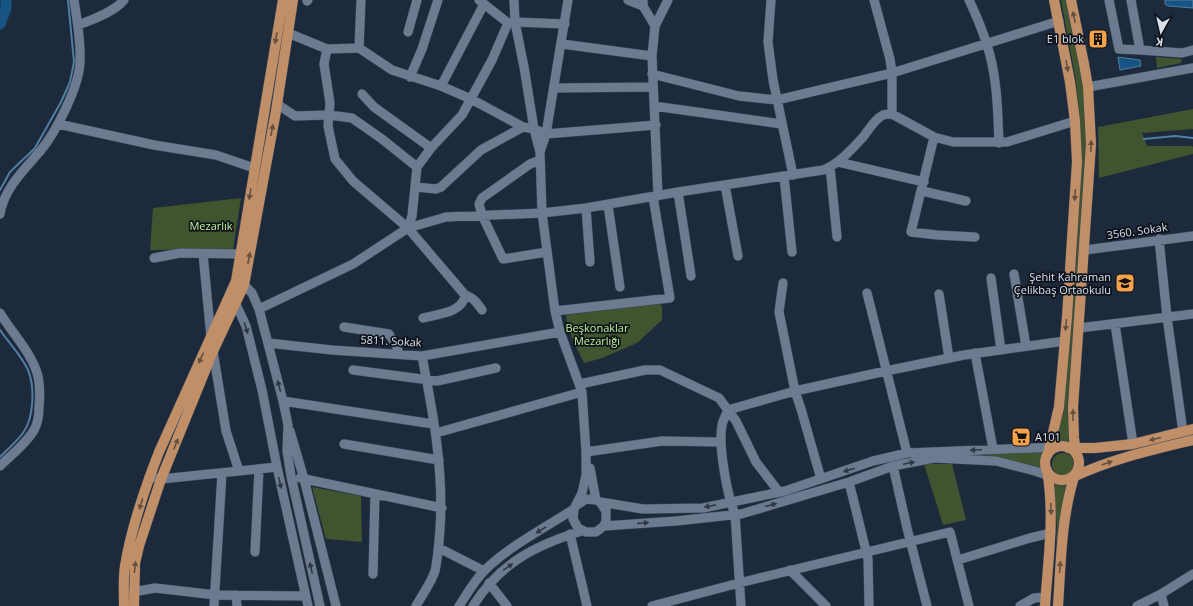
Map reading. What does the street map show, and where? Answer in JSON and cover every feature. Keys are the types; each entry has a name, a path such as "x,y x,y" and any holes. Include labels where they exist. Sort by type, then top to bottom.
{"main road":[{"path":"124,606 125,567 128,547 149,477 158,452 231,293 240,283 240,254 282,0"},
{"path":"134,606 133,592 135,563 139,546 161,479 213,351 236,304 277,104 293,0"},
{"path":"1046,602 1052,533 1050,475 1045,465 1052,450 1059,407 1077,162 1075,121 1070,82 1054,0"},
{"path":"1058,606 1063,528 1073,476 1079,464 1073,450 1073,407 1085,250 1091,144 1088,87 1070,0"},
{"path":"1052,450 1073,450 1133,444 1188,430"},
{"path":"1050,475 1060,480 1125,456 1193,440"}],"street":[{"path":"0,214 8,192 17,177 42,148 58,124 78,77 80,61 78,25 74,0"},
{"path":"78,25 96,18 121,4 124,0"},
{"path":"359,48 361,0"},
{"path":"408,32 417,0"},
{"path":"410,77 422,49 438,0"},
{"path":"514,0 512,22 524,66 540,156 542,213 555,311 560,332 581,388 586,452 586,475 582,492 573,514 575,524 582,531"},
{"path":"547,252 503,259 482,215 479,204 482,198 540,156 555,88 568,0"},
{"path":"628,0 643,3 655,26"},
{"path":"555,311 670,298 656,196 656,125 652,74 655,26 668,0"},
{"path":"874,0 890,59 892,73 892,114"},
{"path":"969,0 979,19 995,81 999,143"},
{"path":"1109,0 1119,49 1182,53 1193,50"},
{"path":"1131,0 1140,50"},
{"path":"769,1 768,42 782,124 788,176 792,252"},
{"path":"440,86 482,2 512,22 565,24"},
{"path":"652,74 739,96 777,100 892,73 1058,21"},
{"path":"408,228 412,216 417,167 431,148 462,115 512,22"},
{"path":"288,33 327,49 359,48 392,70 440,86 471,99 523,127 534,129 546,134 656,125"},
{"path":"562,44 652,56"},
{"path":"327,49 324,64 330,103 328,126 335,159 353,181 408,228 465,295 471,297 482,310"},
{"path":"1088,87 1193,68"},
{"path":"555,88 653,87"},
{"path":"362,94 374,107 431,148"},
{"path":"277,104 295,116 329,115 352,118 382,139 417,167"},
{"path":"654,106 782,124"},
{"path":"258,309 353,264 408,228 446,217 542,213 586,208 678,192 823,170 834,164 882,116 892,114 934,137 953,142 1007,142 1075,121"},
{"path":"58,124 154,145 216,155 254,168"},
{"path":"416,187 441,188 481,150 523,127"},
{"path":"934,137 911,232 975,237"},
{"path":"834,164 923,187 966,201"},
{"path":"834,164 837,237"},
{"path":"724,185 738,256"},
{"path":"678,192 691,276"},
{"path":"608,205 620,287"},
{"path":"586,208 590,262"},
{"name":"3560. Sokak","path":"1085,250 1159,239 1193,236"},
{"path":"1159,239 1167,317 1188,430"},
{"path":"154,258 180,254 240,254"},
{"path":"203,254 211,337"},
{"path":"1014,274 1026,346"},
{"path":"991,278 1001,350"},
{"path":"240,283 252,293 258,309 288,425 304,479 336,606"},
{"path":"783,283 779,312 795,392 821,479"},
{"path":"231,293 242,315 248,333 262,390 277,467 308,606"},
{"path":"867,293 907,453"},
{"path":"939,294 949,358"},
{"path":"423,318 456,308 463,303 465,295"},
{"path":"0,313 25,350 38,375 40,399 38,417 34,430 0,466"},
{"path":"1079,328 1193,314"},
{"path":"1115,324 1133,444"},
{"path":"344,327 389,334 397,347 399,354"},
{"name":"5811. Sokak","path":"268,343 332,350 422,356 560,332"},
{"path":"728,410 795,392 949,358 1065,341"},
{"path":"213,351 226,431 239,471"},
{"path":"975,354 993,449"},
{"path":"416,606 431,581 434,571 439,548 442,508 442,484 439,460 422,356"},
{"path":"353,370 437,381 496,368"},
{"path":"283,401 434,428 646,370 660,370 718,398 736,421 756,462 779,492"},
{"path":"728,410 722,424 720,442 730,502 735,514 741,606"},
{"path":"288,425 287,451 291,476 320,606"},
{"path":"586,452 662,441 720,442"},
{"path":"344,444 439,460"},
{"path":"460,606 472,585 484,571 511,550 586,499 643,509 703,508 779,492 907,453 993,449 1052,450"},
{"path":"586,452 598,501 606,511 606,521 604,526"},
{"path":"473,606 489,583 502,570 519,558 570,534 582,531 591,533 596,532 604,526 676,521 735,514 787,501 849,482 893,466 934,458 996,461 1050,475"},
{"path":"893,466 927,606"},
{"path":"149,477 161,479 277,467"},
{"path":"255,552 259,469"},
{"path":"214,606 216,594 222,473"},
{"path":"291,476 442,508"},
{"path":"849,482 868,559 869,606"},
{"path":"373,574 376,494"},
{"path":"652,606 866,551 950,532 969,606"},
{"path":"958,560 1030,538 1052,533"},
{"path":"570,534 587,606"},
{"path":"439,548 484,571"},
{"path":"790,570 826,606"},
{"path":"1137,606 1193,574"},
{"path":"489,583 507,606"},
{"path":"133,592 155,588 216,594 305,596"},
{"path":"1160,594 1164,606"},
{"path":"236,595 237,606"},
{"path":"1020,606 1034,598 1046,602"}],"green space":[{"path":"1061,0 1067,0 1083,81 1087,144 1071,443 1055,442 1080,120 1076,81"},
{"path":"1156,57 1182,59 1181,63 1157,68"},
{"path":"1193,109 1193,129 1142,133 1147,146 1191,146 1193,147 1193,154 1099,178 1098,127"},
{"name":"Mezarlık","path":"241,198 233,249 150,250 153,208"},
{"name":"Beşkonaklar Mezarlığı","path":"659,303 662,306 662,320 637,343 602,358 584,363 570,333 566,315"},
{"path":"1043,451 1040,468 993,456 935,455"},
{"path":"1063,453 1071,456 1074,464 1071,472 1063,475 1055,472 1052,464 1055,456"},
{"path":"924,464 952,464 966,520 943,525"},
{"path":"1053,483 1060,485 1068,484 1059,541 1056,541 1057,526"},
{"path":"312,487 361,496 362,542 326,539"}],"water":[{"path":"1165,0 1193,0 1193,8 1168,6 1165,4"},
{"path":"1118,57 1140,60 1141,66 1120,70"}],"waterway":[{"path":"0,24 6,8 6,0"},
{"path":"0,190 10,172 35,148 61,102 70,82 74,62 68,0"},
{"path":"1144,139 1175,136 1193,138"},
{"path":"0,330 19,355 28,370 32,385 31,411 27,427 18,439 0,457"}],"place":[{"name":"E1 blok","path":"1098,39"},
{"name":"Şehit Kahraman Çelikbaş Ortaokulu","path":"1125,283"},
{"name":"A101","path":"1021,437"}]}
